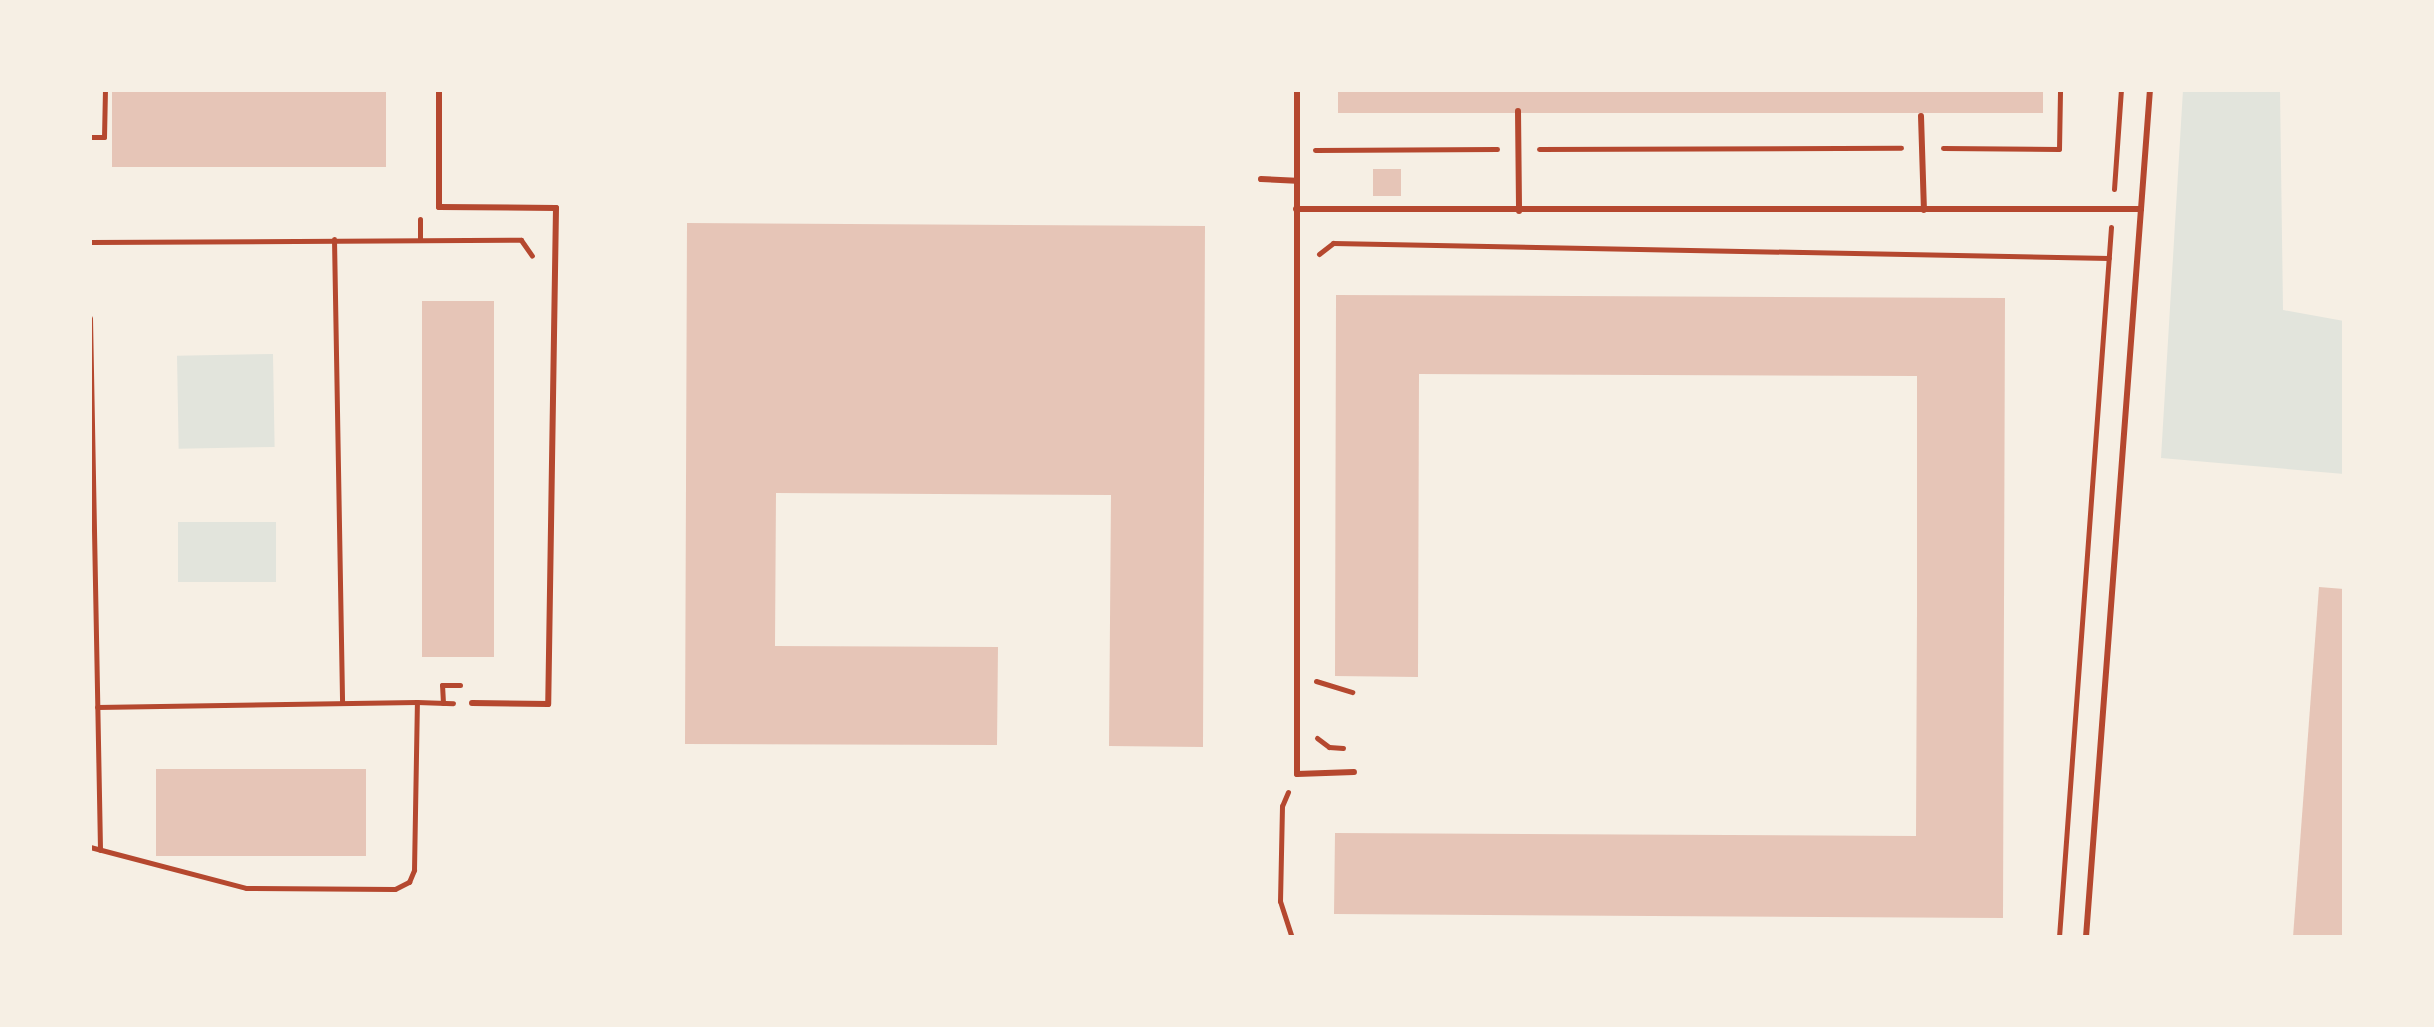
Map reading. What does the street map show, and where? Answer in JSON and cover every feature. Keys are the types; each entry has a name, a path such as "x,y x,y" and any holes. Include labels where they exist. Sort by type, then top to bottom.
{"lane":[{"path":"439,90 439,207 556,208 548,704 472,703"},
{"path":"1297,90 1297,774 1354,772"},
{"path":"2086,937 2150,90"},
{"path":"1518,111 1519,211"},
{"path":"1921,116 1924,210"},
{"path":"1261,179 1296,181"},
{"path":"1296,209 2141,209"}],"path":[{"path":"90,137 104,137 105,90"},
{"path":"1312,150 2059,149 2060,90"},
{"path":"2059,937 2121,90"},
{"path":"1312,135 1312,162"},
{"path":"334,239 342,703"},
{"path":"90,242 521,240 532,254 532,269"},
{"path":"1315,262 1320,249 1333,243 2109,258"},
{"path":"90,318 100,850"},
{"path":"1312,664 1312,696"},
{"path":"1312,680 1352,692"},
{"path":"443,703 442,685 471,686"},
{"path":"90,847 246,888 395,889 409,882 414,870 417,702"},
{"path":"97,707 472,703"},
{"path":"1312,727 1329,747 1353,749"},
{"path":"1292,937 1280,901 1282,806 1285,792 1299,793"}],"shaded area":[{"path":"2183,90 2280,90 2283,310 2344,321 2344,474 2161,458"},
{"path":"273,354 275,447 179,449 177,356"},
{"path":"178,522 276,522 276,582 178,582"}],"building":[{"path":"1338,90 2043,90 2043,113 1338,113"},
{"path":"112,92 386,92 386,167 112,167"},
{"path":"1373,169 1401,169 1401,196 1373,196"},
{"path":"687,223 1205,226 1203,747 1109,746 1111,495 776,493 775,646 998,647 997,745 685,744"},
{"path":"1336,295 2005,298 2003,918 1334,914 1335,833 1916,836 1917,609 1917,376 1419,374 1418,677 1335,676"},
{"path":"422,301 494,301 494,657 422,657"},
{"path":"2319,587 2344,589 2344,937 2293,937"},
{"path":"156,769 366,769 366,856 156,856"}]}
